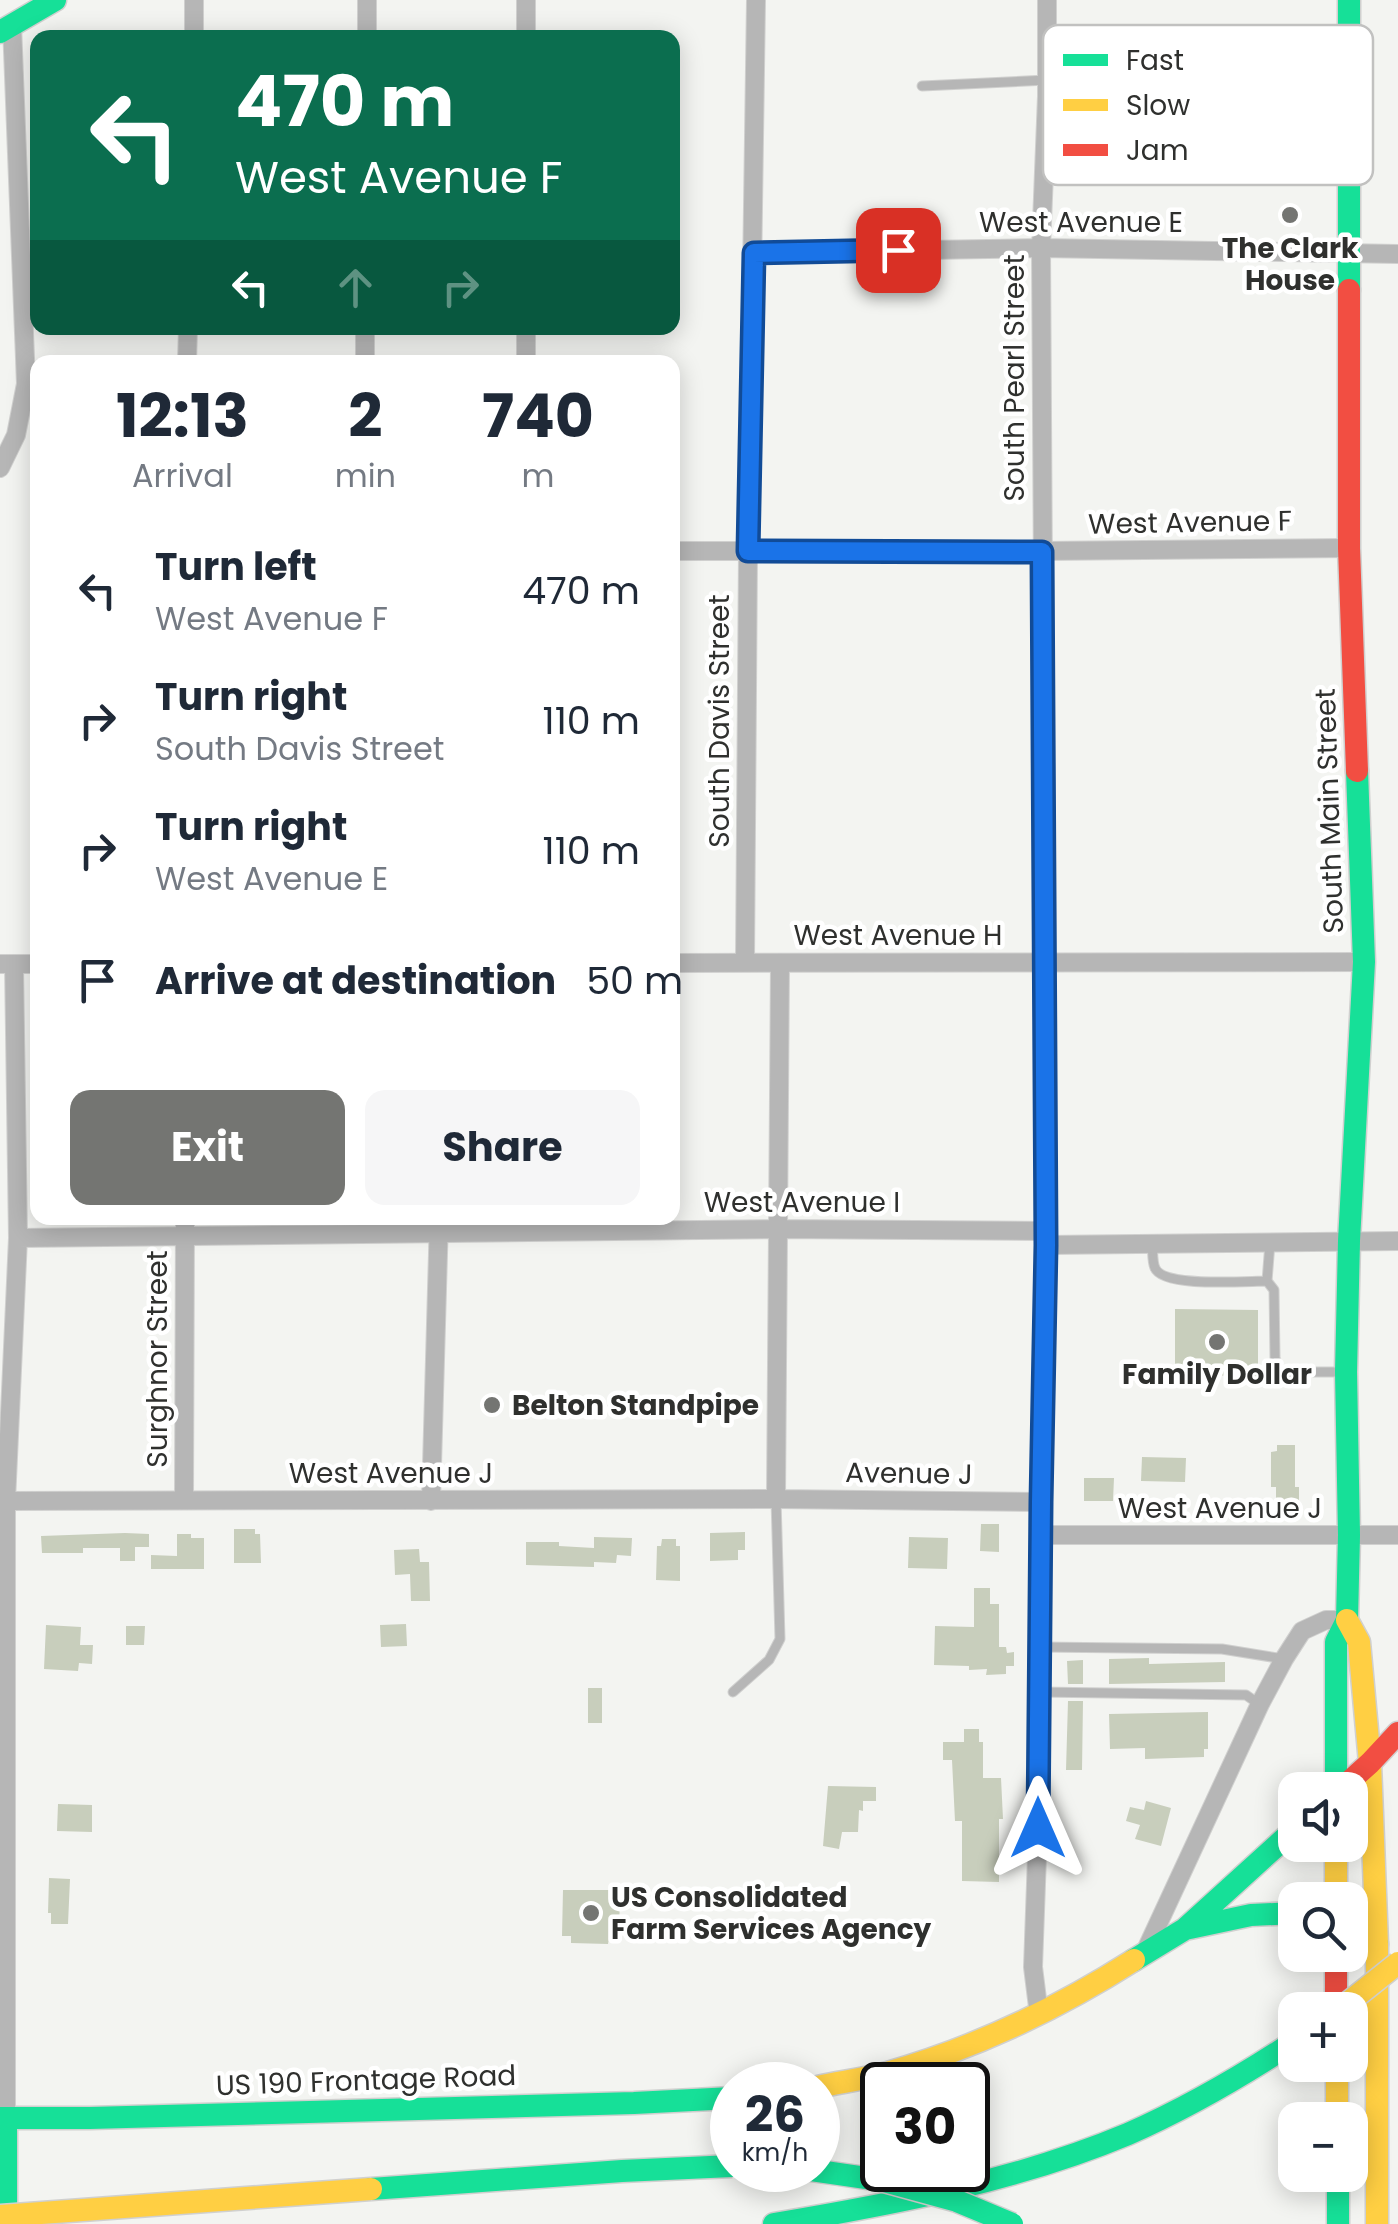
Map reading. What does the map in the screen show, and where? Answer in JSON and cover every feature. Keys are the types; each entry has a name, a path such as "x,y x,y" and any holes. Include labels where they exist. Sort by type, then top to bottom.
{"main road":[{"path":"6,28 55,0"},
{"name":"South Main Street","path":"1349,0 1349,25"},
{"name":"South Main Street","path":"1338,1772 1336,1642 1347,1620 1346,1372 1364,962 1349,548 1349,185"},
{"name":"South Main Street","path":"1347,1620 1359,1642 1370,1764 1377,1944 1377,2224"},
{"path":"1360,1772 1398,1733"},
{"path":"840,2083 934,2058 1040,2015 1184,1929 1278,1844"},
{"path":"1184,1929 1251,1915 1278,1914"},
{"path":"1368,1938 1377,1944"},
{"path":"1361,1992 1398,1964"},
{"path":"774,2224 951,2188 1102,2144 1147,2125 1278,2053"},
{"name":"US 190 Frontage Road","path":"3,2118 710,2099"},
{"path":"3,2118 6,2224"},
{"path":"0,2216 710,2167"},
{"path":"840,2174 880,2180 957,2201 1012,2224"},
{"path":"1338,2192 1338,2224"}],"street":[{"path":"194,0 194,30"},
{"path":"367,0 367,30"},
{"path":"526,0 526,30"},
{"name":"South Davis Street","path":"745,963 756,0"},
{"path":"0,468 16,435 26,384 6,28"},
{"name":"South Pearl Street","path":"1040,2015 1033,1967 1046,1238 1044,185"},
{"name":"West Avenue E","path":"754,253 1042,248 1398,254"},
{"name":"West Avenue F","path":"680,552 1349,548"},
{"name":"West Avenue H","path":"680,963 1364,962"},
{"path":"776,1499 780,963"},
{"path":"3,2118 6,1502 18,1238 7,964"},
{"name":"West Avenue I","path":"18,1238 185,1226 438,1226 777,1228 1152,1244 1398,1241"},
{"name":"Surghnor Street","path":"184,1500 185,1226"},
{"path":"432,1501 438,1226"},
{"name":"West Avenue J","path":"6,1502 776,1499"},
{"name":"Avenue J","path":"776,1499 1041,1502"},
{"name":"West Avenue J","path":"1041,1534 1398,1536"},
{"path":"1144,1955 1284,1658 1302,1631 1326,1620 1347,1620"}],"lane":[{"path":"922,86 1043,88"},
{"path":"1270,1242 1267,1281 1274,1290 1275,1358 1279,1368 1286,1372 1346,1372"},
{"path":"1152,1244 1155,1270 1163,1278 1267,1281"},
{"path":"733,1692 769,1660 780,1639 776,1499"},
{"path":"1039,1648 1222,1649 1284,1658"},
{"path":"1039,1692 1246,1696 1260,1704"}],"building":[{"name":"Family Dollar","path":"1175,1309 1258,1310 1258,1376 1175,1375"},
{"path":"1277,1445 1295,1445 1299,1502 1276,1502 1276,1487 1271,1487 1271,1452 1277,1451"},
{"path":"1142,1457 1186,1458 1185,1482 1141,1481"},
{"path":"1084,1478 1114,1478 1113,1501 1084,1501"},
{"path":"981,1524 999,1524 999,1552 980,1551"},
{"path":"234,1529 255,1529 255,1534 260,1534 261,1563 234,1563"},
{"path":"745,1532 745,1550 738,1550 738,1560 710,1561 710,1533"},
{"path":"149,1534 149,1547 135,1547 135,1561 120,1561 120,1548 42,1553 41,1536"},
{"path":"177,1534 204,1538 204,1569 151,1569 151,1555 177,1556"},
{"path":"594,1537 632,1538 631,1556 617,1555 616,1563 594,1562 594,1567 526,1565 526,1542 594,1548"},
{"path":"909,1537 948,1538 947,1569 908,1568"},
{"path":"662,1539 676,1539 676,1546 680,1546 680,1581 656,1580 657,1546 661,1546"},
{"path":"419,1549 420,1562 429,1562 430,1601 411,1601 410,1574 395,1575 394,1550"},
{"path":"974,1588 990,1588 990,1604 999,1604 999,1647 1006,1647 1007,1653 1014,1652 1014,1666 1006,1666 1006,1674 986,1675 987,1669 934,1665 935,1626 974,1627"},
{"path":"406,1624 407,1646 381,1647 380,1625"},
{"path":"46,1625 81,1627 80,1645 93,1645 92,1664 79,1663 78,1671 44,1669"},
{"path":"126,1626 145,1626 144,1645 126,1645"},
{"path":"1149,1658 1149,1664 1225,1662 1225,1682 1109,1684 1109,1659"},
{"path":"1083,1660 1083,1684 1068,1684 1067,1661"},
{"path":"588,1688 602,1688 602,1723 588,1723"},
{"path":"1068,1701 1083,1701 1082,1770 1066,1770"},
{"path":"1208,1712 1208,1749 1204,1749 1204,1757 1145,1759 1145,1748 1110,1749 1109,1714"},
{"path":"964,1729 979,1729 983,1778 1001,1778 999,1882 962,1881 962,1821 955,1821 952,1760 943,1760 943,1742 964,1742"},
{"path":"828,1786 876,1787 876,1801 863,1801 863,1811 859,1810 858,1832 842,1832 839,1849 823,1846"},
{"path":"1146,1801 1171,1808 1161,1846 1135,1839 1140,1825 1126,1821 1130,1807 1144,1810"},
{"path":"58,1804 92,1805 92,1832 57,1831"},
{"path":"49,1878 70,1879 68,1924 51,1924"},
{"name":"US Consolidated Farm Services Agency","path":"563,1890 620,1890 619,1938 609,1938 608,1944 571,1943 571,1936 562,1936"}],"traffic: fast":[{"path":"0,32 55,0"},
{"path":"1349,0 1349,25"},
{"path":"1349,185 1349,290"},
{"path":"1336,1772 1336,1642 1347,1620 1349,1241 1364,962 1357,771"},
{"path":"1186,1928 1278,1844"},
{"path":"1134,1960 1185,1929 1251,1915 1278,1914"},
{"path":"1368,1938 1377,1944"},
{"path":"774,2224 954,2189 1086,2151 1193,2102 1278,2052"},
{"path":"0,2118 710,2099"},
{"path":"6,2118 6,2224"},
{"path":"371,2189 710,2167"},
{"path":"840,2174 880,2180 957,2201 1012,2224"},
{"path":"1338,2192 1338,2224"}],"traffic: slow":[{"path":"1347,1620 1359,1642 1370,1763 1377,1944 1377,2224"},
{"path":"1336,1862 1336,1882"},
{"path":"840,2083 887,2073 984,2039 1045,2011 1134,1960"},
{"path":"1362,1992 1398,1963"},
{"path":"1337,2082 1337,2102"},
{"path":"0,2216 371,2189"}],"traffic: jam":[{"path":"1349,290 1349,548 1357,771"},
{"path":"1360,1772 1398,1733"},
{"path":"1336,1972 1336,1992"}],"place":[{"name":"The Clark House","path":"1290,215"},
{"name":"Family Dollar","path":"1217,1342"},
{"name":"Belton Standpipe","path":"492,1405"},
{"name":"US Consolidated Farm Services Agency","path":"591,1913"}],"route":[{"path":"898,250 754,253 748,551 1042,552 1046,1245 1038,1828"}]}
